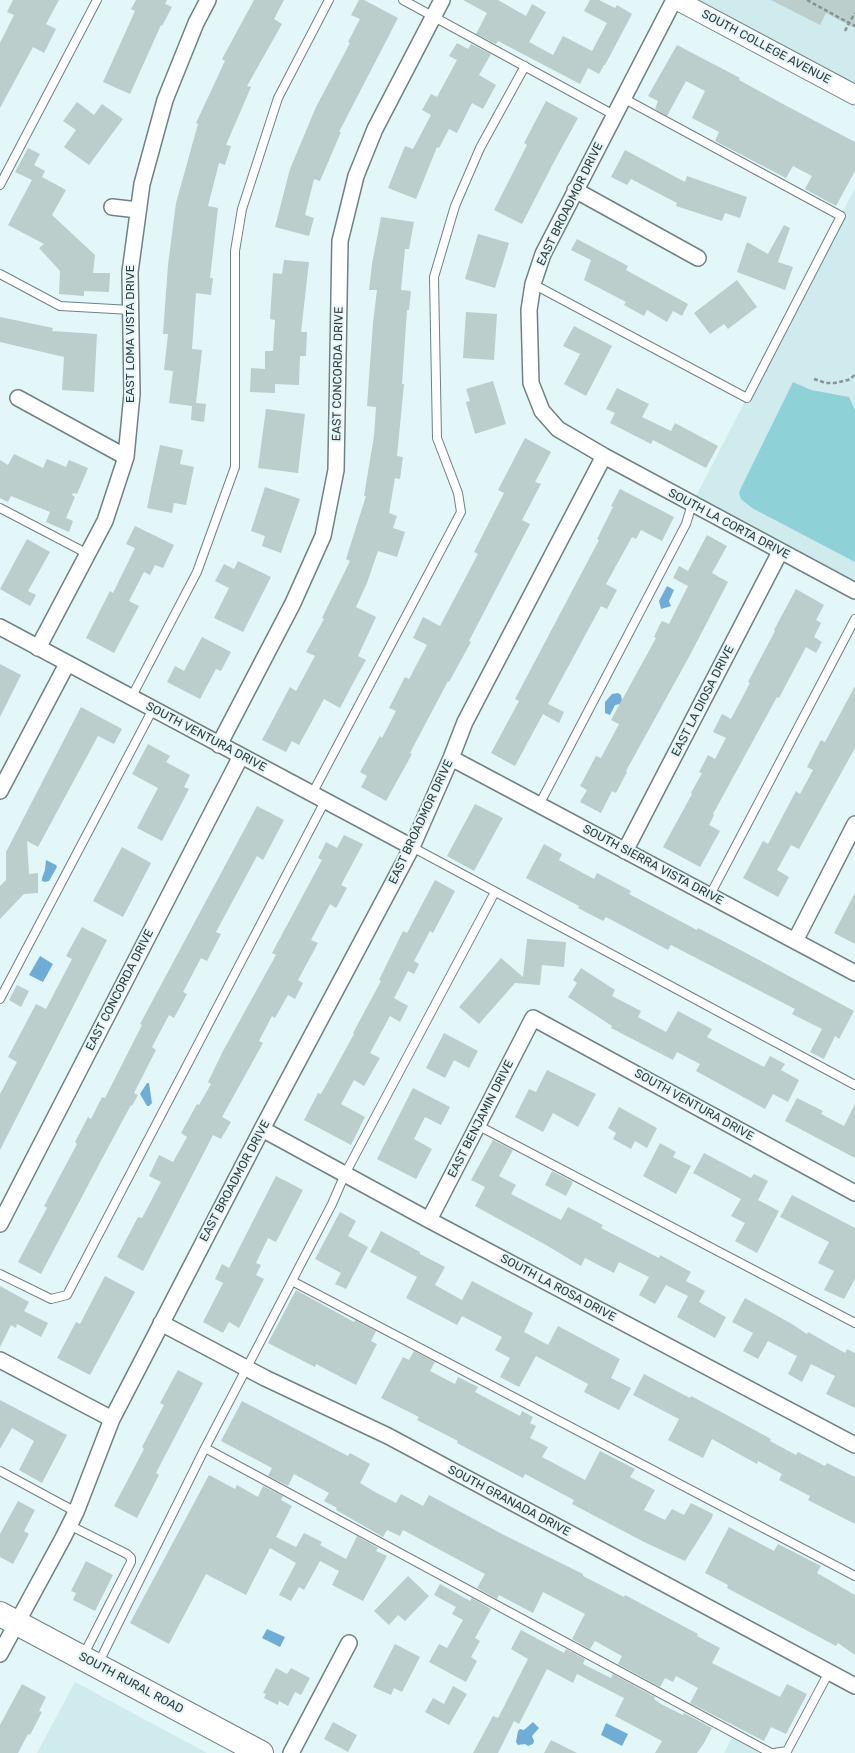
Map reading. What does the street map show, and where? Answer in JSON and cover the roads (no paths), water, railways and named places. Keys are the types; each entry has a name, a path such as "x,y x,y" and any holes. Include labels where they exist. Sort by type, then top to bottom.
{"main road":[{"name":"SOUTH RURAL ROAD","path":"9,1618 261,1753"}],"street":[{"name":"EAST LOMA VISTA DRIVE","path":"38,648 106,521 126,457 132,394 130,272 142,184 165,100 196,22 208,0"},
{"name":"EAST CONCORDA DRIVE","path":"220,745 293,603 322,536 336,470 340,241 356,176 374,129 442,0"},
{"name":"SOUTH COLLEGE AVENUE","path":"676,0 855,95"},
{"name":"EAST BROADMOR DRIVE","path":"0,1654 9,1618 73,1518 112,1419 160,1323 412,847 465,722 604,456 558,429 542,411 531,383 529,310 533,284 543,254 575,190 676,0"},
{"path":"575,190 698,258"},
{"path":"112,207 138,210"},
{"path":"18,398 126,457"},
{"name":"SOUTH LA CORTA DRIVE","path":"604,456 855,591"},
{"name":"EAST LA DIOSA DRIVE","path":"625,850 780,552"},
{"name":"SOUTH VENTURA DRIVE","path":"0,627 412,847"},
{"path":"0,791 67,664"},
{"name":"EAST CONCORDA DRIVE","path":"0,1224 241,756"},
{"name":"SOUTH SIERRA VISTA DRIVE","path":"451,758 855,973"},
{"path":"795,941 855,824"},
{"name":"SOUTH VENTURA DRIVE","path":"533,1018 855,1193"},
{"name":"EAST BENJAMIN DRIVE","path":"429,1220 533,1018"},
{"name":"SOUTH LA ROSA DRIVE","path":"262,1129 429,1220 855,1445"},
{"name":"SOUTH GRANADA DRIVE","path":"160,1323 246,1368 388,1436 855,1686"},
{"path":"0,1360 112,1419"},
{"path":"291,1753 349,1643"}],"lane":[{"path":"0,185 97,0"},
{"path":"131,698 197,572 235,468 236,251 242,209 278,98 329,0"},
{"path":"403,0 614,115"},
{"path":"0,1274 51,1299 67,1295 461,512 458,493 437,438 434,277 454,206 480,148 525,66"},
{"path":"533,284 747,398 841,216 623,98"},
{"path":"0,274 60,306 131,310"},
{"path":"539,805 686,524 692,504"},
{"path":"0,508 88,554"},
{"path":"710,895 855,619"},
{"path":"0,999 153,710"},
{"path":"412,847 855,1085"},
{"path":"90,1662 205,1448 332,1204 345,1174 495,892"},
{"path":"477,1125 855,1323"},
{"path":"292,1281 855,1576"},
{"path":"205,1448 772,1753 787,1751 829,1672"},
{"path":"0,1471 128,1554 131,1558 132,1562 90,1662"}]}
